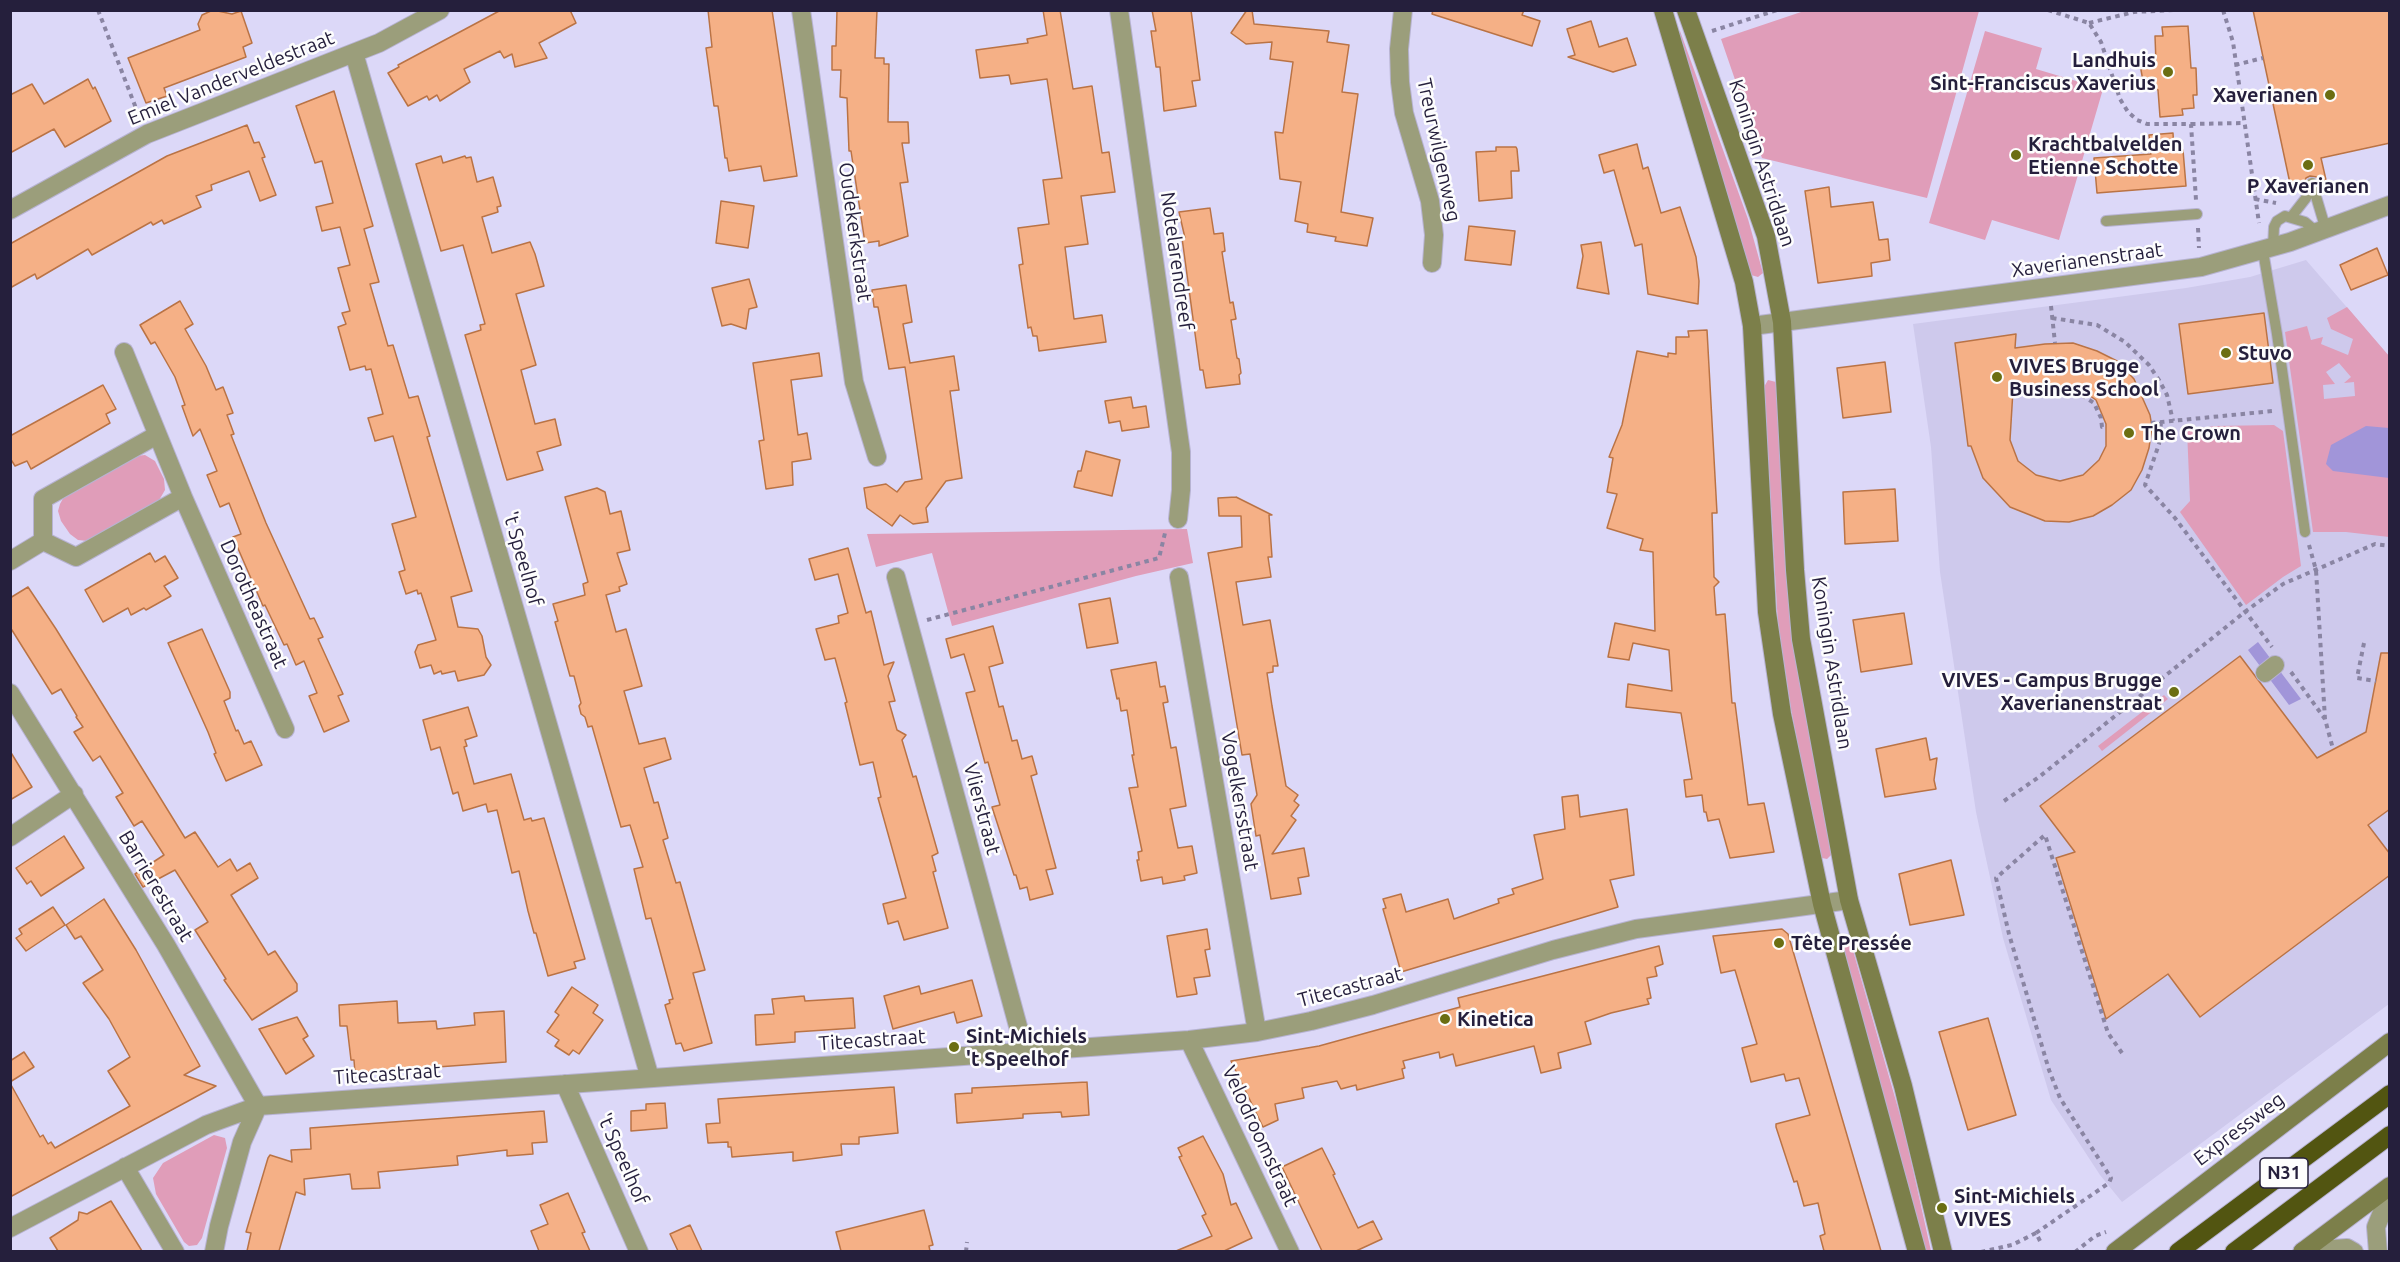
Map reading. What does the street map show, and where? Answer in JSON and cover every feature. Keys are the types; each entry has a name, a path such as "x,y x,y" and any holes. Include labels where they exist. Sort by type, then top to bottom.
{"highway":[{"name":"N31","path":"2178,1251 2390,1094"},
{"name":"N31","path":"2234,1251 2390,1136"}],"main road":[{"path":"1663,10 1736,251 1752,326 1767,612 1782,714 1822,904 1917,1251"},
{"name":"Koningin Astridlaan","path":"1686,10 1766,236 1782,322 1795,570 1801,639 1850,900 1903,1086 1942,1251"},
{"name":"Expressweg","path":"2115,1251 2390,1042"},
{"path":"2303,1251 2390,1186"}],"street":[{"name":"Emiel Vanderveldestraat","path":"10,210 147,134 378,43 440,10"},
{"name":"Oudekerkstraat","path":"801,10 854,382 877,457"},
{"name":"Notelarendreef","path":"1119,10 1181,452 1178,519"},
{"name":"Treurwilgenweg","path":"1403,10 1399,49 1400,82 1404,112 1430,201 1434,235 1432,263"},
{"name":"'t Speelhof","path":"354,53 650,1078"},
{"name":"Xaverianenstraat","path":"1752,326 2201,267 2322,232 2390,205"},
{"name":"Dorotheastraat","path":"124,352 183,497 285,729"},
{"path":"43,541 43,499 157,435"},
{"path":"43,541 76,557 183,497"},
{"path":"10,561 43,541"},
{"name":"Vlierstraat","path":"896,577 1025,1052"},
{"name":"Vogelkersstraat","path":"1179,577 1257,1032"},
{"name":"Barrierestraat","path":"10,693 166,945 258,1106"},
{"path":"10,837 74,794"},
{"name":"Titecastraat","path":"10,1228 206,1125 258,1106 1189,1040 1257,1032 1372,1005 1553,950 1636,929 1850,900"},
{"name":"Velodroomstraat","path":"1189,1040 1290,1251"},
{"name":"'t Speelhof","path":"565,1084 639,1251"},
{"path":"214,1251 242,1142 258,1106"},
{"path":"125,1167 175,1251"},
{"path":"2378,1251 2376,1227 2390,1193"},
{"path":"2303,1251 2347,1248 2354,1251"}],"lane":[{"path":"2292,216 2306,198 2312,183 2322,232"},
{"path":"2106,221 2197,214"},
{"path":"2305,532 2268,249 2277,221 2285,216 2292,216 2306,222 2322,232"}],"path":[{"path":"98,10 147,134"},
{"path":"1708,32 1777,10"},
{"path":"2048,10 2089,24 2134,12 2174,10"},
{"path":"2223,10 2233,42 2255,199 2268,249"},
{"path":"2089,24 2101,42 2115,86 2128,112 2137,120 2147,124 2244,123"},
{"path":"2235,65 2263,58"},
{"path":"2191,124 2201,267"},
{"path":"2255,199 2278,203"},
{"path":"2048,288 2055,344"},
{"path":"2052,318 2097,325 2125,342 2149,365 2159,380 2167,395 2173,421"},
{"path":"2059,386 2059,390 2075,391 2094,404 2101,418 2102,427 2106,427"},
{"path":"2151,423 2288,410"},
{"path":"2161,422 2159,444 2145,485 2175,518 2246,611 2276,664 2325,719"},
{"path":"909,625 1159,558 1168,521 1178,519"},
{"path":"2305,532 2316,570 2325,719 2333,749"},
{"path":"2004,801 2038,777 2283,584 2375,544 2390,546"},
{"path":"2364,643 2357,678 2376,681"},
{"path":"1981,1251 2012,1245 2036,1233 2109,1183 2111,1178 2060,1098 2049,1070 2009,934 1996,878 2045,835 2108,1033 2122,1053"},
{"path":"2036,1233 2040,1241"},
{"path":"966,1251 967,1242"}],"shaded area":[{"path":"1804,11 1979,11 1927,198 1762,158 1721,39"},
{"path":"1680,31 1748,219 1763,273 1758,277 1751,275 1678,33"},
{"name":"Krachtbalvelden Etienne Schotte","path":"1985,31 2042,48 2036,69 2103,89 2059,240 1992,220 1985,240 1929,223"},
{"name":"VIVES - Campus Brugge Xaverianenstraat","path":"2306,260 2389,356 2389,1004 2122,1202 2100,1175 2051,1100 2003,938 1976,812 1940,572 1931,447 1913,324 2186,288 2250,277"},
{"path":"2347,307 2389,356 2389,537 2346,532 2313,532 2285,332 2307,326 2311,340 2323,337 2321,344 2348,355 2353,339 2331,329 2327,318","holes":["2339,363 2351,377 2344,383 2354,382 2355,396 2324,399 2323,385 2335,384 2326,372"]},
{"path":"1768,380 1776,382 1777,386 1791,625 1832,854 1827,859 1822,858 1819,854 1791,709 1778,625 1764,387"},
{"path":"2274,425 2283,431 2301,566 2246,605 2180,512 2190,501 2187,430 2215,426"},
{"path":"2366,426 2389,428 2389,478 2333,471 2326,464 2331,445"},
{"path":"145,455 155,461 164,479 165,490 158,502 87,541 78,540 70,534 61,521 58,511 65,495 136,456"},
{"path":"1187,529 1193,563 1136,576 952,626 932,553 876,567 867,534"},
{"path":"2258,642 2301,699 2289,705 2248,650"},
{"path":"2164,695 2168,699 2102,751 2098,746"},
{"path":"1844,938 1850,940 1904,1129 1931,1251 1922,1251 1840,940"},
{"path":"214,1135 225,1138 227,1148 202,1238 197,1245 189,1246 184,1242 156,1194 153,1178 163,1163"}],"building":[{"path":"213,10 232,14 241,11 252,43 243,47 246,57 164,88 167,96 146,103 128,58 200,30 198,24 202,15"},
{"path":"501,10 570,10 576,23 539,43 547,58 515,67 512,54 504,58 500,51 464,69 470,82 440,101 437,95 429,100 427,96 408,106 388,73 399,67 398,65"},
{"path":"708,10 772,10 797,176 764,181 761,166 729,171 718,106 714,106 706,48 712,47"},
{"path":"837,10 877,10 875,58 884,58 884,64 889,64 888,122 908,122 909,143 902,143 908,182 900,183 908,236 879,246 879,241 865,243 851,151 849,151 847,98 840,97 841,70 832,70 832,46 836,46"},
{"path":"1043,10 1060,10 1073,89 1092,86 1102,153 1109,152 1115,192 1081,196 1088,244 1065,247 1074,319 1102,315 1106,342 1039,351 1037,336 1033,336 1031,327 1028,328 1019,265 1023,264 1018,228 1049,224 1043,180 1062,178 1047,79 1011,84 1009,75 980,78 976,50 1028,43 1027,39 1047,35"},
{"path":"1152,10 1191,10 1200,80 1192,81 1196,106 1164,111 1160,67 1156,67 1151,31 1156,31"},
{"path":"1247,10 1252,10 1254,24 1329,31 1327,42 1349,45 1342,92 1358,94 1341,212 1373,218 1367,246 1335,241 1336,237 1307,232 1308,224 1295,221 1301,182 1280,179 1275,132 1283,133 1293,62 1270,59 1272,42 1246,44 1231,33"},
{"path":"1433,10 1524,10 1522,15 1540,21 1532,46 1432,14"},
{"name":"Xaverianen","path":"2253,10 2390,10 2390,143 2321,158 2326,180 2319,182 2317,177 2310,176 2306,178 2303,185 2291,188"},
{"path":"1591,21 1599,47 1627,38 1636,65 1613,72 1568,57 1575,55 1567,29"},
{"name":"Landhuis Sint-Franciscus Xaverius","path":"2188,26 2191,68 2196,68 2197,95 2193,95 2194,108 2182,109 2183,115 2160,117 2158,90 2143,81 2141,70 2146,64 2156,63 2155,36 2163,36 2162,27"},
{"path":"88,79 93,89 95,87 111,121 65,147 54,129 10,153 10,95 32,84 44,104"},
{"path":"334,91 373,226 364,229 379,282 370,284 388,346 393,345 409,398 418,396 430,436 427,437 472,591 451,597 458,627 478,629 482,636 486,657 491,665 484,675 458,681 455,671 442,674 441,671 434,674 431,665 420,668 415,652 418,645 436,640 421,593 418,594 417,590 406,594 399,572 405,570 392,524 416,517 393,436 375,441 368,418 383,414 371,369 366,370 365,366 350,370 338,327 346,324 342,313 350,311 338,268 350,265 340,227 322,231 316,207 333,203 322,161 315,163 296,106"},
{"path":"247,125 254,143 259,142 265,157 262,158 276,195 260,201 249,171 211,185 212,190 196,196 201,207 164,224 162,220 153,225 151,222 92,255 88,249 37,279 35,274 10,288 10,244 167,156"},
{"path":"2173,133 2174,151 2183,150 2186,186 2097,193 2094,158 2151,154 2149,135"},
{"path":"1637,144 1643,169 1648,167 1661,213 1680,207 1696,257 1699,281 1698,304 1648,294 1642,244 1635,246 1614,170 1604,173 1599,155"},
{"path":"1496,147 1516,147 1517,149 1519,171 1511,171 1512,198 1479,201 1476,152 1496,151"},
{"path":"441,156 443,163 465,156 466,158 471,157 477,182 493,177 501,206 497,207 498,212 482,217 492,253 530,242 544,286 516,294 536,365 521,370 535,424 555,419 561,445 537,452 543,470 507,480 465,335 481,330 480,325 485,324 463,245 441,251 416,164"},
{"path":"1829,187 1831,207 1873,202 1879,240 1888,239 1890,260 1871,263 1872,276 1818,283 1805,191"},
{"path":"721,201 754,206 748,248 716,243"},
{"path":"1210,208 1214,234 1223,233 1225,251 1222,252 1230,303 1233,302 1236,319 1231,320 1241,373 1239,375 1240,384 1206,388 1203,370 1200,370 1182,238 1185,238 1179,212"},
{"path":"1469,226 1515,231 1511,265 1465,260"},
{"path":"1601,242 1609,294 1577,288 1583,256 1581,245"},
{"path":"2377,248 2388,275 2351,290 2340,265"},
{"path":"749,279 757,307 749,309 746,329 731,324 722,326 712,288"},
{"path":"906,285 912,322 903,324 910,363 954,356 959,390 950,391 962,478 946,481 926,508 928,522 913,524 900,515 892,526 867,508 864,488 886,484 897,492 905,482 922,479 905,367 889,369 878,307 874,307 872,290"},
{"path":"180,301 193,324 185,329 206,366 216,390 223,387 233,413 227,415 234,434 231,435 266,523 310,619 314,618 323,637 318,639 343,694 338,696 349,721 324,732 309,696 317,693 304,661 296,665 287,644 284,645 265,605 263,606 233,537 241,534 229,503 220,507 207,475 217,471 200,429 193,436 175,377 155,342 151,344 140,325"},
{"name":"Stuvo","path":"2264,313 2273,383 2188,394 2179,324"},
{"path":"1707,330 1717,513 1712,513 1714,577 1719,582 1714,587 1716,615 1725,614 1732,703 1735,703 1748,805 1764,803 1774,852 1730,858 1719,819 1708,821 1706,812 1704,812 1702,795 1686,797 1684,780 1692,779 1681,713 1626,707 1628,684 1672,691 1669,650 1633,643 1629,660 1608,657 1615,623 1655,631 1653,552 1640,550 1643,539 1607,528 1617,494 1607,492 1613,458 1609,457 1622,425 1637,351 1668,357 1668,353 1676,354 1676,337 1689,337 1688,331"},
{"name":"The Crown","path":"2016,334 2015,348 2073,343 2117,361 2134,379 2150,415 2152,427 2149,448 2142,470 2131,490 2093,516 2069,522 2045,521 2010,507 1983,478 1971,446 1968,446 1955,343","holes":["2052,385 2077,387 2096,400 2106,424 2106,446 2099,460 2083,475 2060,481 2036,475 2018,461 2010,440 2013,390"]},
{"path":"819,353 822,376 791,380 798,435 807,433 811,459 792,462 793,485 766,489 759,441 764,440 753,363"},
{"path":"1885,362 1891,412 1843,418 1837,368"},
{"path":"103,385 116,409 106,414 110,423 31,469 27,461 15,466 10,458 10,436"},
{"path":"1131,397 1133,408 1146,406 1149,427 1122,431 1120,421 1109,423 1105,401"},
{"path":"1086,451 1120,460 1112,496 1074,487"},
{"path":"597,488 605,492 610,514 621,511 630,550 617,553 627,584 619,587 620,591 606,595 616,632 626,629 642,686 624,691 639,744 665,738 671,759 644,768 654,803 658,802 668,838 663,840 676,883 680,882 705,970 693,973 712,1043 684,1051 681,1043 676,1044 665,1005 673,999 651,918 646,919 634,869 643,867 630,825 621,827 592,726 588,727 585,717 581,714 579,706 581,703 574,676 570,676 555,622 558,621 553,604 585,595 583,584 588,582 565,497"},
{"path":"1895,489 1898,541 1845,544 1843,492"},
{"path":"1236,497 1272,515 1269,515 1272,557 1268,557 1271,577 1236,582 1243,625 1270,620 1278,666 1273,666 1273,672 1267,673 1272,706 1286,786 1298,795 1294,801 1299,805 1291,816 1296,820 1272,854 1304,848 1309,876 1298,878 1301,894 1271,899 1260,835 1256,836 1251,804 1257,795 1250,754 1242,755 1208,553 1242,547 1241,516 1219,516 1218,498"},
{"path":"848,548 866,613 871,611 884,665 894,662 888,676 895,701 889,702 897,730 906,735 902,740 913,777 916,776 938,853 932,856 936,871 933,872 948,928 904,940 898,921 888,924 883,904 906,898 878,798 881,797 873,762 860,765 835,658 825,660 816,629 839,623 838,616 848,613 838,574 815,580 809,559"},
{"path":"150,553 155,562 165,556 178,578 164,586 171,596 146,610 144,608 131,615 128,608 103,622 85,590"},
{"path":"28,587 185,838 195,832 218,867 230,859 237,871 250,863 258,878 231,895 268,955 275,951 297,984 297,991 252,1020 224,980 226,979 195,930 208,922 175,870 143,887 135,874 164,855 142,821 134,826 116,797 123,793 100,756 93,761 74,732 83,727 61,689 52,694 10,627 10,598"},
{"path":"1110,598 1118,643 1087,648 1079,604"},
{"path":"1904,613 1912,664 1861,672 1853,620"},
{"path":"993,626 1003,663 989,667 999,707 1003,706 1012,741 1017,740 1022,759 1032,756 1037,774 1031,776 1056,868 1046,870 1053,894 1030,900 1027,887 1020,889 1016,875 1014,875 992,807 1000,805 988,762 985,763 966,693 975,691 964,654 951,658 946,639"},
{"path":"202,629 230,692 230,698 224,701 236,731 238,730 244,744 251,741 262,765 226,781 214,754 216,753 208,732 168,643"},
{"path":"2381,653 2390,653 2390,809 2368,825 2390,854 2390,875 2200,1017 2168,974 2106,1019 2056,858 2075,852 2040,806 2240,656 2317,758 2366,732"},
{"path":"1156,662 1160,687 1165,686 1168,702 1163,703 1171,748 1176,747 1186,806 1170,809 1178,848 1192,846 1197,873 1184,876 1185,880 1163,884 1162,877 1141,881 1137,860 1139,860 1138,852 1142,851 1129,788 1138,787 1132,755 1134,755 1127,710 1121,711 1111,670"},
{"path":"468,707 477,736 465,740 467,746 464,747 474,784 511,774 524,820 544,818 585,959 574,962 576,968 548,976 536,933 534,933 519,871 512,873 497,810 488,812 486,804 463,811 458,792 453,794 440,747 431,750 423,720"},
{"path":"1926,738 1930,760 1937,758 1934,780 1936,789 1885,797 1876,749"},
{"path":"10,751 32,787 10,800"},
{"path":"1578,795 1580,817 1627,809 1634,875 1610,880 1618,907 1401,972 1383,909 1386,908 1383,899 1401,894 1406,912 1448,899 1454,919 1499,903 1498,899 1514,894 1512,889 1543,879 1534,835 1565,829 1562,797"},
{"path":"64,836 84,868 41,896 31,881 27,884 16,868"},
{"path":"1951,860 1964,915 1910,925 1899,874"},
{"path":"104,899 136,950 200,1066 184,1075 216,1086 10,1197 10,1083 40,1137 43,1135 48,1144 51,1142 55,1148 130,1106 108,1071 130,1057 109,1019 83,983 103,970 81,936 75,939 66,925"},
{"path":"53,907 65,925 26,951 16,938 22,934 19,929"},
{"path":"1207,929 1210,949 1205,950 1210,976 1194,978 1197,994 1177,997 1167,936"},
{"path":"1782,929 1788,934 1881,1251 1824,1251 1820,1236 1825,1234 1818,1203 1804,1206 1776,1127 1776,1124 1810,1115 1799,1078 1786,1081 1784,1074 1751,1082 1742,1048 1757,1044 1735,970 1721,973 1713,936"},
{"path":"1659,946 1663,964 1655,967 1657,976 1647,978 1651,998 1647,999 1649,1004 1585,1022 1591,1044 1558,1053 1561,1068 1541,1073 1534,1046 1456,1066 1453,1054 1440,1058 1439,1052 1403,1061 1404,1078 1357,1090 1356,1085 1341,1089 1337,1081 1302,1088 1304,1098 1275,1104 1278,1120 1263,1127 1231,1061 1319,1046 1460,1007 1458,998"},
{"path":"972,980 982,1016 957,1023 954,1012 893,1029 884,996 919,986 921,994"},
{"path":"572,987 598,1005 593,1013 603,1020 579,1054 573,1050 569,1055 555,1046 559,1040 547,1032 559,1015 555,1012"},
{"path":"804,996 805,1001 853,998 855,1028 795,1032 795,1042 756,1045 755,1015 774,1014 772,999"},
{"path":"397,1001 398,1023 436,1021 437,1029 475,1025 474,1013 504,1011 506,1062 355,1073 347,1026 340,1026 339,1005"},
{"path":"297,1017 308,1036 303,1039 314,1056 286,1074 259,1029"},
{"path":"1988,1018 2016,1115 1968,1130 1939,1032"},
{"path":"24,1052 34,1067 10,1082 10,1061"},
{"path":"1087,1082 1089,1115 1062,1117 1061,1112 1023,1114 1023,1118 957,1123 955,1094 972,1093 972,1088"},
{"path":"894,1087 898,1133 859,1137 859,1144 841,1144 842,1155 793,1161 793,1152 732,1157 728,1142 708,1143 706,1124 720,1123 718,1099"},
{"path":"665,1103 667,1128 631,1131 631,1111 646,1110 646,1104"},
{"path":"544,1111 547,1142 532,1143 533,1154 507,1156 507,1150 457,1156 458,1165 378,1172 380,1188 352,1189 350,1174 304,1179 305,1195 296,1192 279,1251 247,1251 251,1233 246,1232 268,1158 270,1155 292,1162 291,1150 311,1149 310,1128"},
{"path":"1203,1136 1223,1174 1231,1205 1236,1203 1252,1238 1224,1251 1176,1251 1212,1236 1202,1216 1206,1214 1179,1157 1182,1156 1178,1148"},
{"path":"1322,1148 1358,1228 1373,1221 1382,1239 1356,1251 1322,1251 1282,1167"},
{"path":"568,1193 585,1232 582,1233 590,1251 539,1251 531,1231 548,1224 540,1205"},
{"path":"111,1201 142,1251 58,1251 50,1238 78,1220 79,1212 87,1214"},
{"path":"924,1210 933,1245 929,1246 930,1251 841,1251 836,1232"},
{"path":"690,1225 702,1251 678,1251 670,1234"}],"place":[{"name":"Landhuis Sint-Franciscus Xaverius","path":"2168,72"},
{"name":"Xaverianen","path":"2330,95"},
{"name":"Krachtbalvelden Etienne Schotte","path":"2016,155"},
{"name":"P Xaverianen","path":"2308,165"},
{"name":"Stuvo","path":"2226,353"},
{"name":"VIVES Brugge Business School","path":"1997,377"},
{"name":"The Crown","path":"2129,433"},
{"name":"VIVES - Campus Brugge Xaverianenstraat","path":"2174,692"},
{"name":"Tête Pressée","path":"1779,943"},
{"name":"Kinetica","path":"1445,1019"},
{"name":"Sint-Michiels 't Speelhof","path":"954,1047"},
{"name":"Sint-Michiels VIVES","path":"1942,1208"}]}
